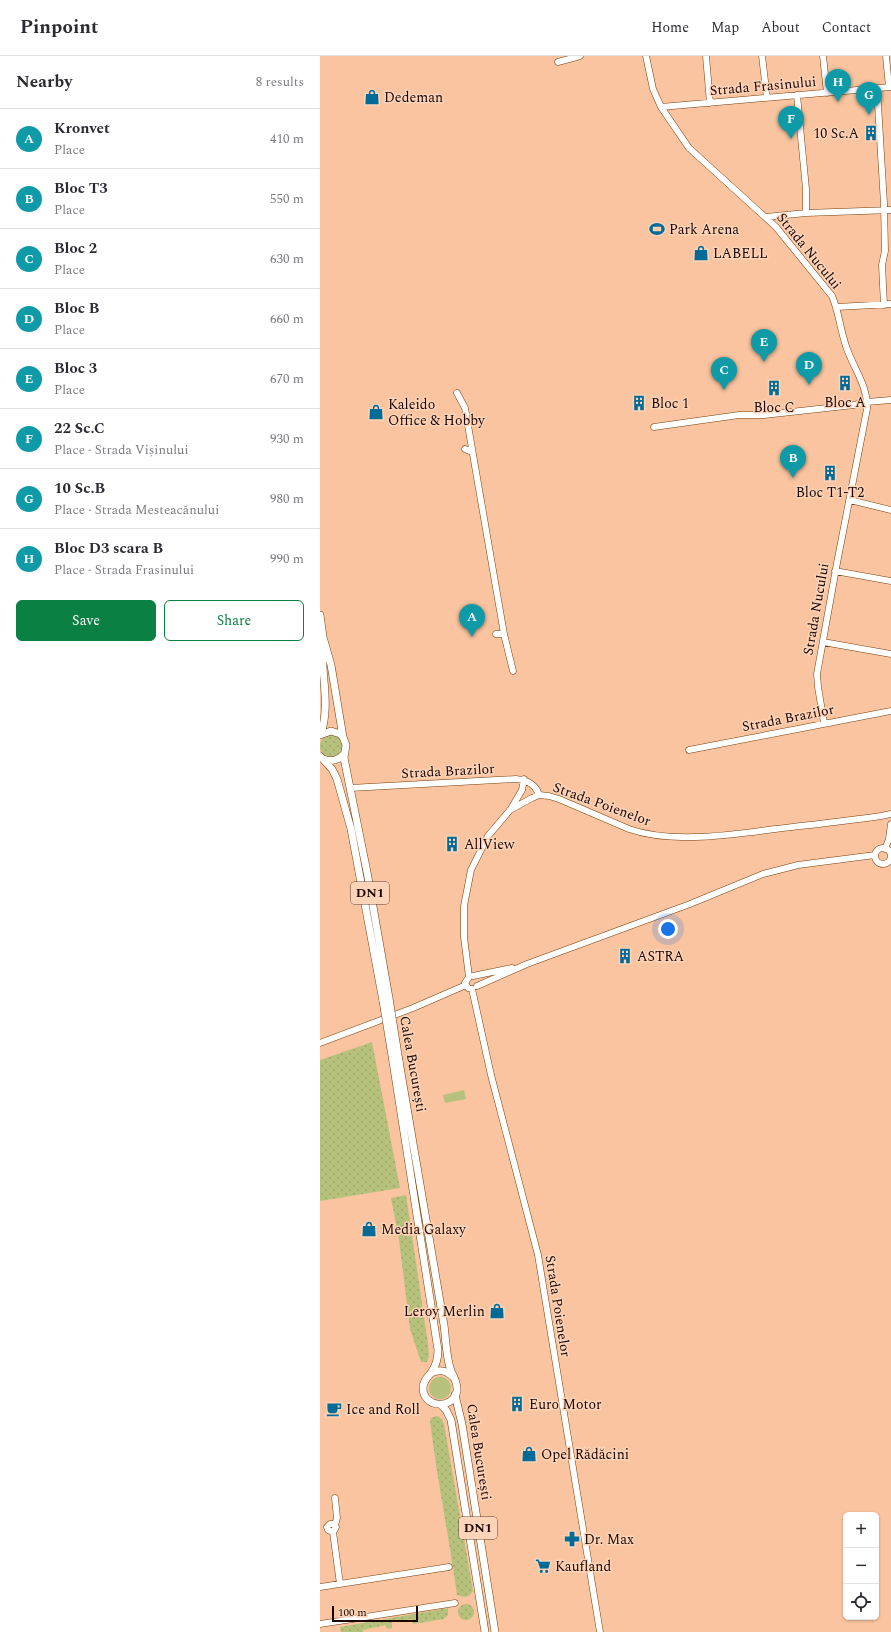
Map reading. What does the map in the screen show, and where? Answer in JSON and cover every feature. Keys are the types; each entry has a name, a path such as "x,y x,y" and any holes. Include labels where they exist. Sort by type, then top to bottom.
{"main road":[{"name":"Calea București","path":"320,615 323,637 331,665 343,737 346,745 344,754 396,1062 438,1350 437,1360 424,1383 424,1393 432,1403 441,1405 446,1410 451,1420 485,1632"},
{"name":"Calea București","path":"321,735 326,711 321,665 323,637"},
{"name":"Calea București","path":"321,735 330,731 340,734 343,737"},
{"name":"Calea București","path":"321,757 327,761 337,760 344,754"},
{"name":"Calea București","path":"321,757 332,769 337,779 351,829 386,999"},
{"name":"Calea București","path":"396,1062 444,1325 449,1362 457,1387 455,1395 449,1402 441,1405"},
{"path":"431,1373 441,1371 446,1372 454,1378"},
{"name":"Calea București","path":"455,1395 462,1424 495,1632"}],"street":[{"path":"558,62 580,56"},
{"name":"Strada Nucului","path":"646,56 651,81 661,107 688,148 766,217 832,296 837,308 846,346 861,377 867,402 850,500 835,571 818,674 818,687 824,723"},
{"path":"706,56 710,103"},
{"path":"762,56 767,98"},
{"path":"823,56 827,93"},
{"path":"886,56 890,87"},
{"name":"Strada Frasinului","path":"661,107 890,87"},
{"path":"877,88 884,210 885,251 882,265 884,305"},
{"path":"797,96 806,189 806,213"},
{"path":"766,217 806,213 891,210"},
{"path":"837,308 891,304"},
{"path":"457,393 465,408 504,634 513,671"},
{"path":"654,428 739,415 764,415 854,406 867,402 891,400"},
{"path":"462,432 469,436"},
{"path":"465,449 472,452"},
{"path":"850,500 891,510"},
{"path":"835,571 891,581"},
{"path":"496,634 504,634"},
{"path":"823,642 891,654"},
{"name":"Strada Brazilor","path":"689,750 891,711"},
{"path":"510,810 522,790 524,780 533,785 539,795"},
{"name":"Strada Brazilor","path":"350,788 524,780"},
{"name":"Strada Poienelor","path":"471,977 464,937 464,906 471,870 488,836 510,810 539,795 559,799 640,833 662,837 730,835 891,814"},
{"path":"885,849 889,839 891,824"},
{"path":"320,1043 413,1008 466,985 468,988 474,988 527,964 690,904 763,874 798,865 875,855 879,850 885,849"},
{"path":"875,855 879,863 883,864 888,862 890,856 889,852 885,849"},
{"path":"471,977 527,964"},
{"name":"Strada Poienelor","path":"466,985 466,979 471,977"},
{"name":"Strada Poienelor","path":"471,977 478,980 474,988 496,1097 538,1255 600,1632"},
{"path":"335,1498 337,1518 334,1525 336,1528 332,1532 340,1584"},
{"path":"320,1587 449,1567"},
{"path":"320,1624 455,1603"}],"green space":[{"path":"327,735 335,735 342,742 342,750 335,757 327,757 320,750 320,742"},
{"path":"372,1042 400,1188 320,1201 320,1060"},
{"path":"464,1090 466,1099 445,1103 443,1095"},
{"path":"406,1195 428,1344 429,1356 427,1362 421,1362 410,1329 399,1240 391,1198"},
{"path":"440,1377 448,1380 451,1388 448,1396 440,1399 432,1396 429,1388 432,1380"},
{"path":"437,1416 442,1419 444,1424 473,1591 469,1596 464,1597 457,1595 436,1464 430,1421 431,1418"},
{"path":"463,1604 469,1604 474,1609 472,1618 469,1620 463,1620 458,1615 458,1609"},
{"path":"448,1608 448,1615 444,1619 413,1624 412,1619 392,1622 392,1628 387,1629 386,1625 363,1630 363,1632 341,1632 340,1627"}],"place":[{"name":"Dedeman","path":"372,97"},
{"name":"Bloc D3 scara B","path":"838,102"},
{"name":"10 Sc.B","path":"869,115"},
{"name":"10 Sc.A","path":"871,133"},
{"name":"22 Sc.C","path":"791,139"},
{"name":"Park Arena","path":"657,229"},
{"name":"LABELL","path":"701,253"},
{"name":"Bloc 3","path":"764,362"},
{"name":"Bloc A","path":"845,383"},
{"name":"Bloc B","path":"809,385"},
{"name":"Bloc C","path":"774,388"},
{"name":"Bloc 2","path":"724,390"},
{"name":"Bloc 1","path":"639,403"},
{"name":"Kaleido Office & Hobby","path":"376,412"},
{"name":"Bloc T1-T2","path":"830,473"},
{"name":"Bloc T3","path":"793,478"},
{"name":"Kronvet","path":"472,637"},
{"name":"AllView","path":"452,844"},
{"name":"ASTRA","path":"625,956"},
{"name":"Media Galaxy","path":"369,1229"},
{"name":"Leroy Merlin","path":"497,1311"},
{"name":"Euro Motor","path":"517,1404"},
{"name":"Ice and Roll","path":"334,1409"},
{"name":"Opel Rădăcini","path":"529,1454"},
{"name":"Dr. Max","path":"572,1539"},
{"name":"Kaufland","path":"543,1566"}]}
